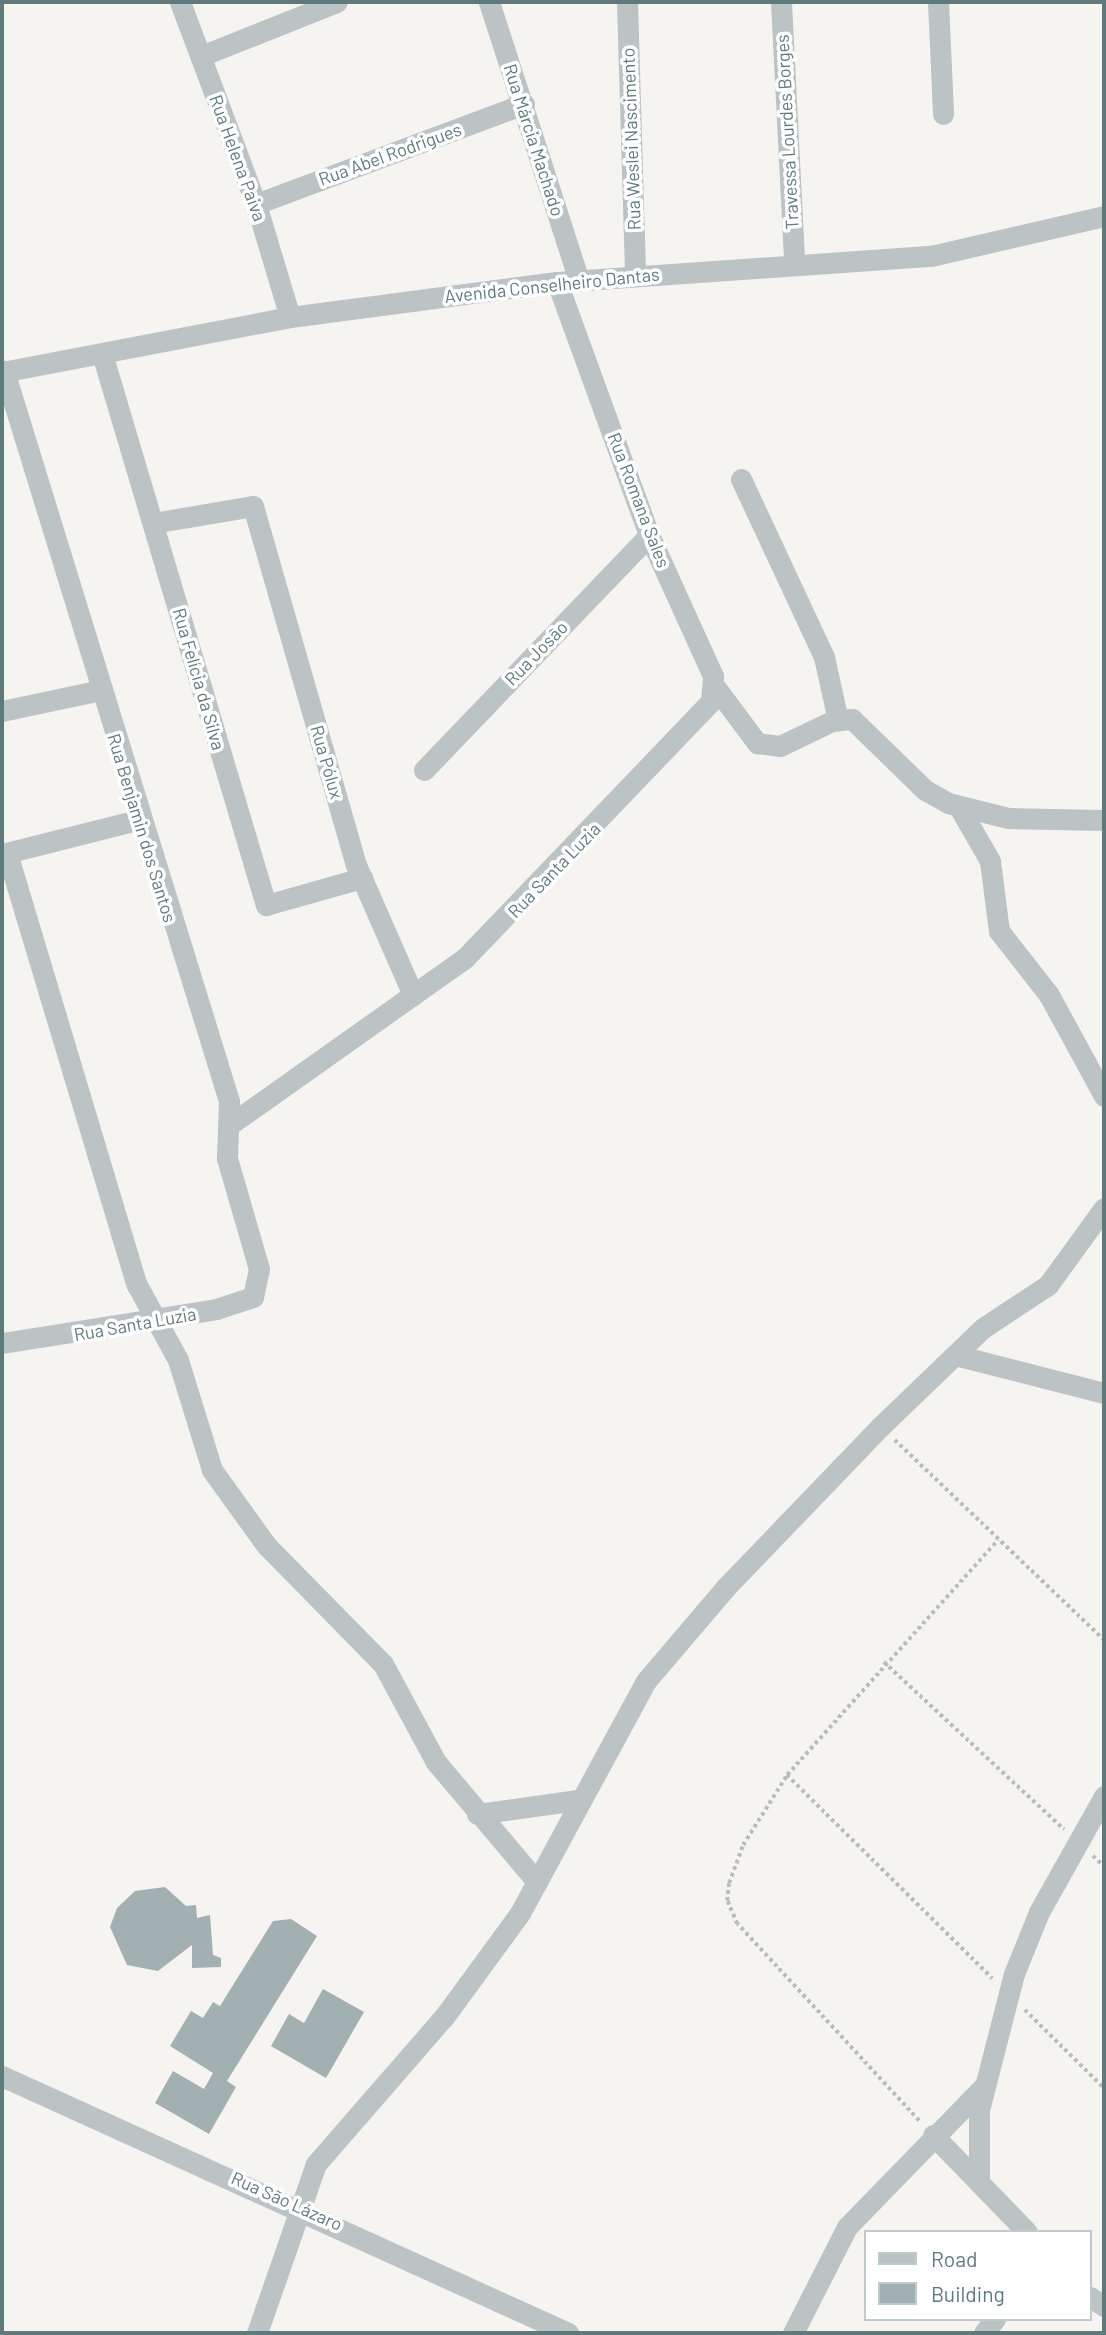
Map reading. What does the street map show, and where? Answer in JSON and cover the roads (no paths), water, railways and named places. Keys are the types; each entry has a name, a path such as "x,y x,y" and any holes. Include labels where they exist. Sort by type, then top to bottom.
{"street":[{"name":"Rua Helena Paiva","path":"180,2 256,204 290,317"},
{"path":"201,57 337,2"},
{"name":"Rua Márcia Machado","path":"489,2 579,280"},
{"name":"Rua Weslei Nascimento","path":"627,2 635,275"},
{"name":"Travessa Lourdes Borges","path":"781,2 794,262"},
{"path":"938,2 943,114"},
{"name":"Rua Abel Rodrigues","path":"256,204 524,104"},
{"name":"Avenida Conselheiro Dantas","path":"3,372 103,357 290,317 557,282 794,262 931,256 1104,216"},
{"name":"Rua Romana Sales","path":"557,282 649,535 716,688 745,734 770,747 838,720"},
{"name":"Rua Felícia da Silva","path":"103,357 266,905 362,877"},
{"name":"Rua Benjamin dos Santos","path":"3,372 137,820 232,1123 227,1158 259,1285"},
{"path":"741,479 824,657 838,720 862,724 925,790 959,807 1008,818 1104,820"},
{"name":"Rua Pólux","path":"153,523 253,506 362,877 413,995"},
{"name":"Rua Josão","path":"424,770 649,535"},
{"name":"Rua Santa Luzia","path":"232,1123 413,995 499,928 702,713 716,688"},
{"path":"2,711 100,690"},
{"path":"959,807 990,861 999,931 1049,995 1104,1096"},
{"path":"137,820 4,853 137,1285 178,1360 212,1470 234,1507 383,1664 436,1762 477,1814 537,1882"},
{"path":"257,2333 328,2147 444,2017 537,1882 578,1800 646,1681 680,1637 881,1426 983,1328 1040,1294 1104,1208"},
{"name":"Rua Santa Luzia","path":"2,1343 156,1322 244,1301 259,1285"},
{"path":"955,1355 1104,1392"},
{"path":"979,2182 983,2087 1024,1944 1077,1841 1104,1796"},
{"path":"477,1814 578,1800"},
{"name":"Rua São Lázaro","path":"2,2076 304,2208 568,2333"},
{"path":"793,2333 847,2227 933,2135 983,2087"},
{"path":"933,2135 1025,2230"}]}
